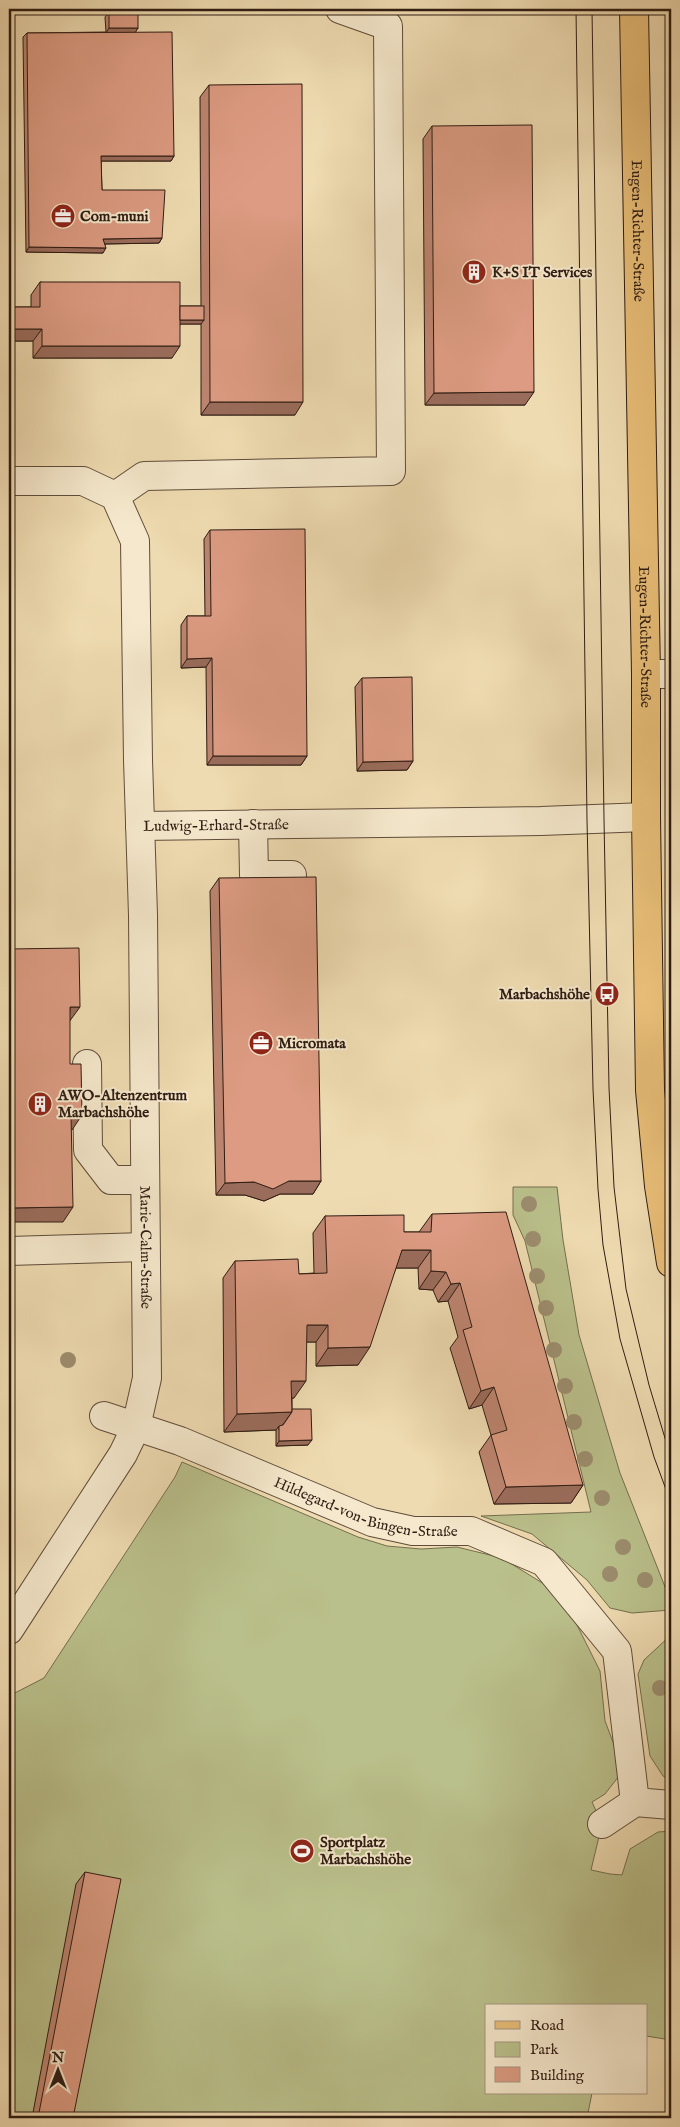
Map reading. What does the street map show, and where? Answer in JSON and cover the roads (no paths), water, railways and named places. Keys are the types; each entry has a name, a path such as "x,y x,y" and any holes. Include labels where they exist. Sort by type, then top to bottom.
{"main road":[{"name":"Eugen-Richter-Straße","path":"634,9 658,674 646,817 650,1090 659,1186 671,1263"}],"street":[{"path":"9,481 82,481 115,496 144,476 391,471 388,26 340,9"},
{"name":"Ludwig-Erhard-Straße","path":"115,496 135,541 140,826 541,821 646,817"},
{"path":"254,824 254,875 292,875"},
{"name":"Marie-Calm-Straße","path":"9,1630 123,1454 136,1427 147,1378 143,915 140,826"},
{"path":"87,1064 88,1150"},
{"path":"61,1140 88,1150 111,1180 146,1180"},
{"path":"9,1251 146,1247"},
{"name":"Hildegard-von-Bingen-Straße","path":"104,1416 180,1441 372,1522 413,1531 471,1531 544,1562 617,1651 635,1802"},
{"path":"602,1824 635,1802 671,1805"}],"tram line":[{"path":"576,9 587,820 593,1089 598,1189 603,1245 620,1339 654,1457 671,1503"},
{"path":"592,9 609,1088 614,1187 626,1289 649,1385 671,1458"}],"place":[{"name":"Com-muni","path":"63,216"},
{"name":"K+S IT Services","path":"474,272"},
{"name":"Marbachshöhe","path":"607,994"},
{"name":"Micromata","path":"261,1043"},
{"name":"AWO-Altenzentrum Marbachshöhe","path":"40,1104"},
{"name":"Sportplatz Marbachshöhe","path":"302,1851"}]}
